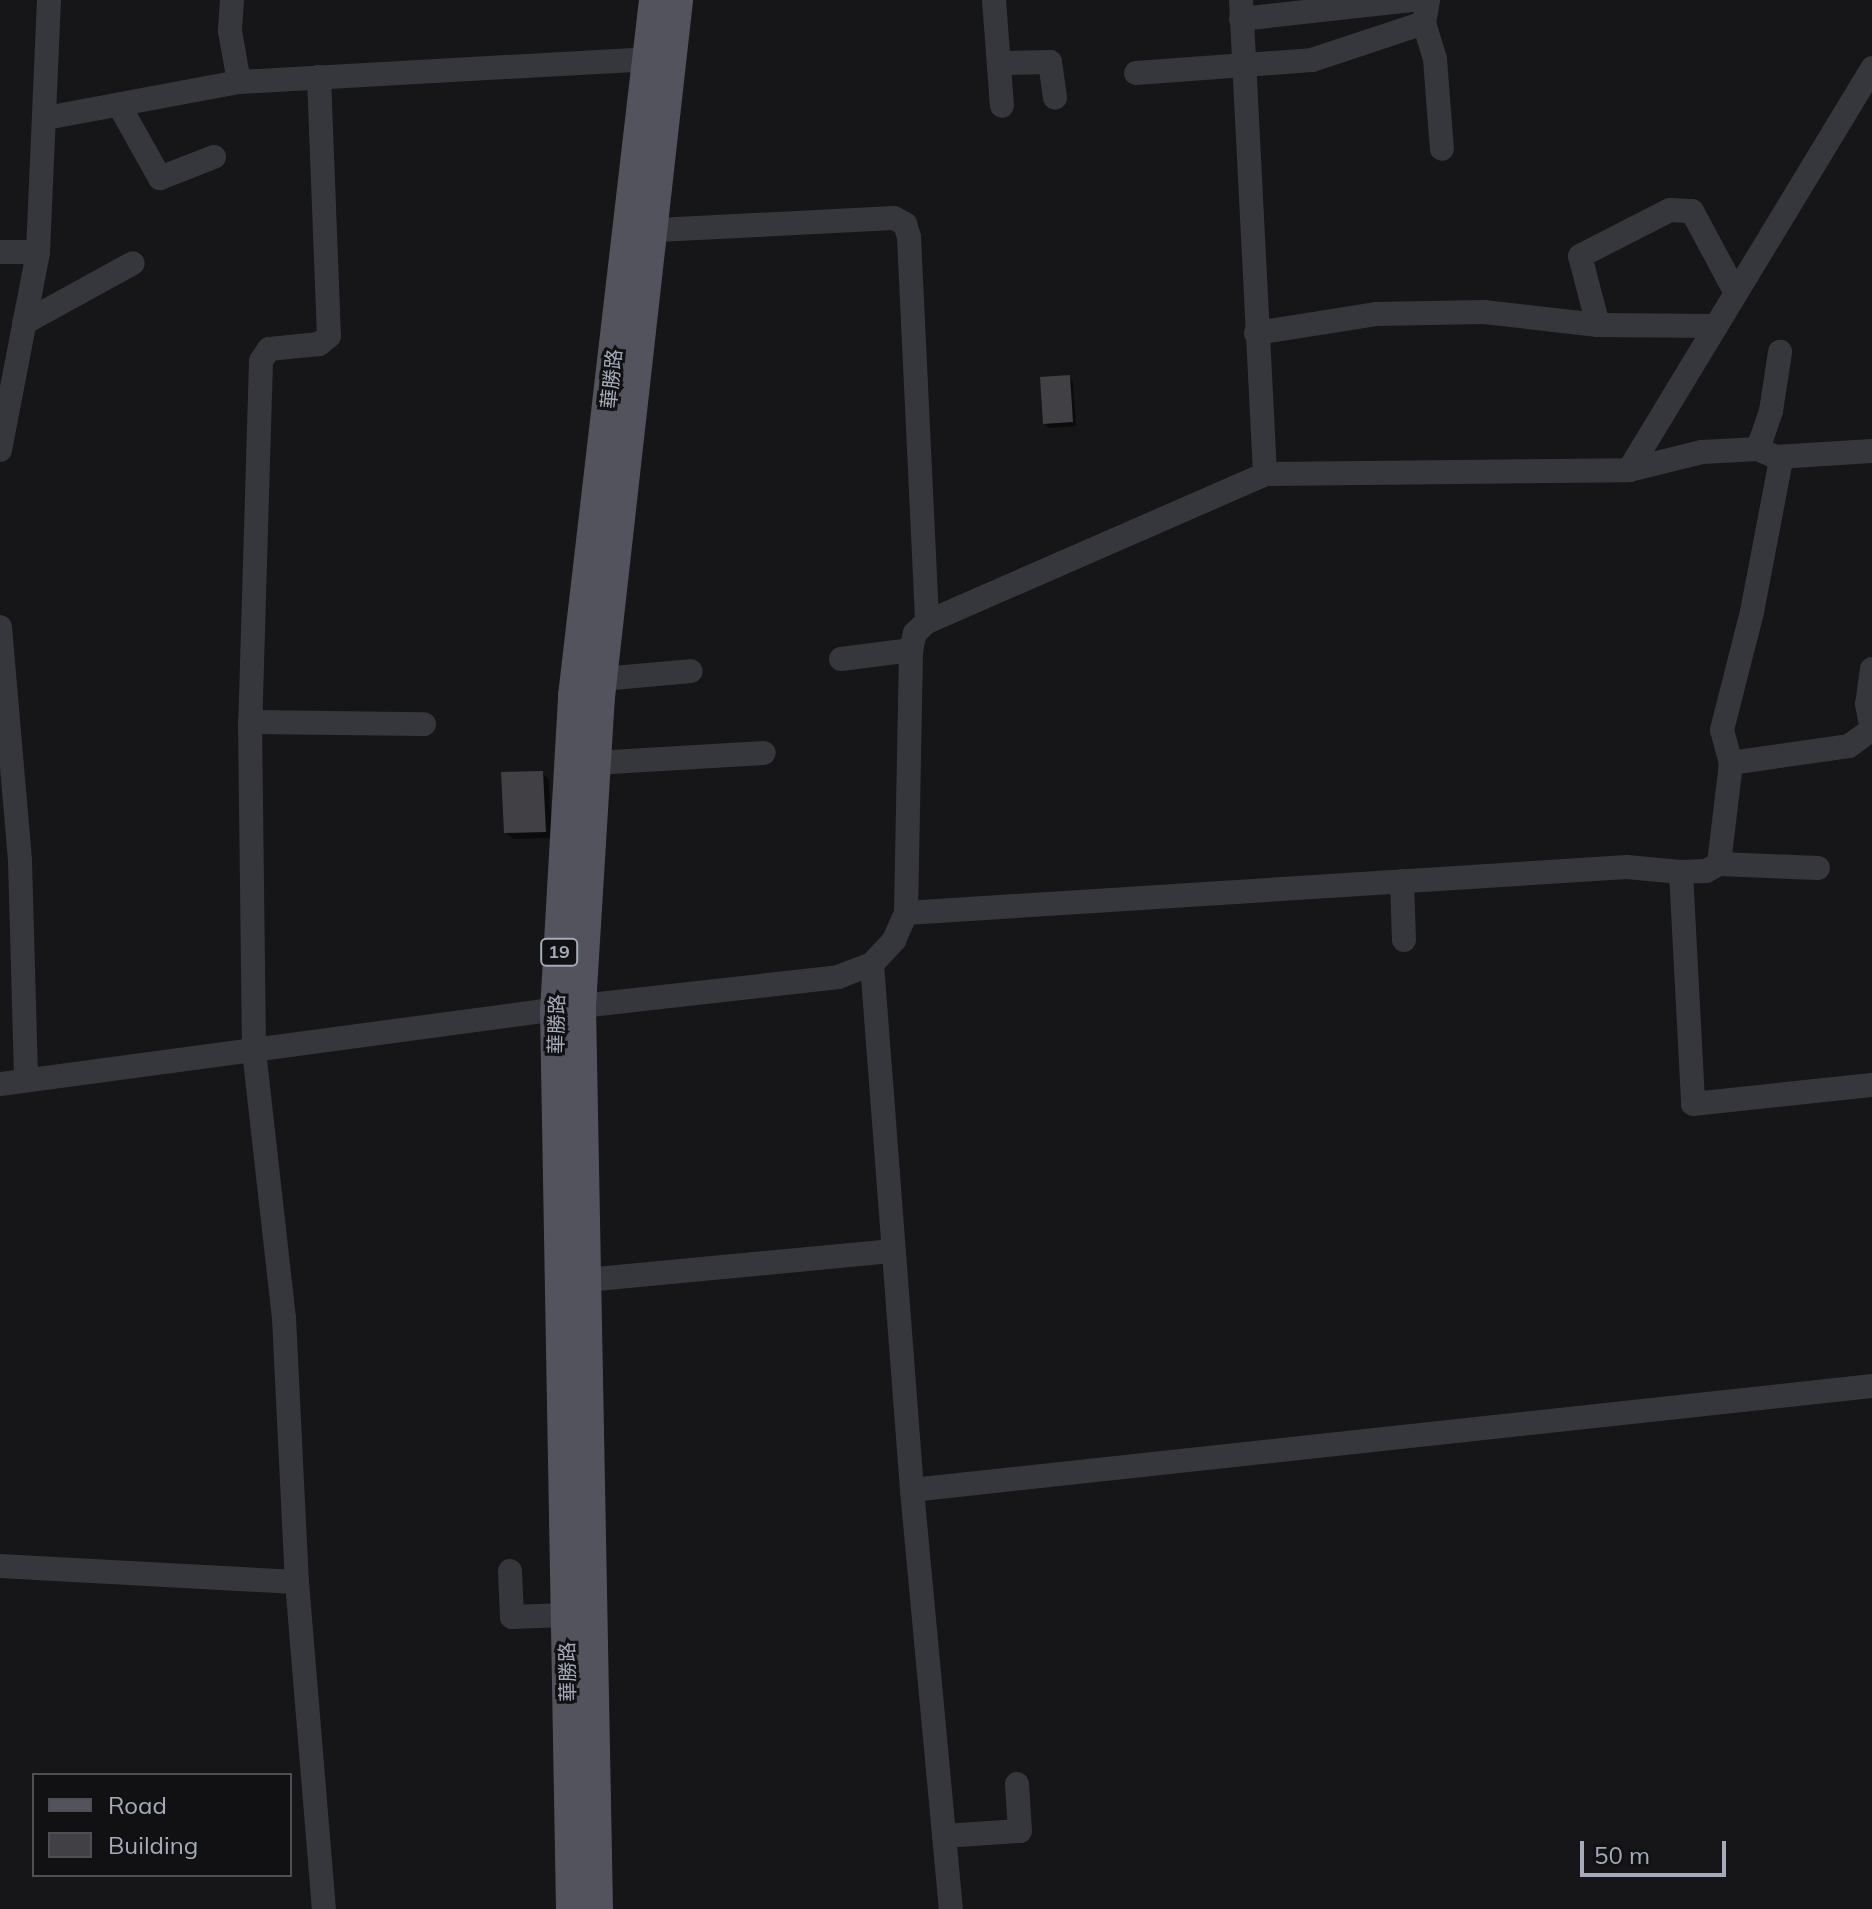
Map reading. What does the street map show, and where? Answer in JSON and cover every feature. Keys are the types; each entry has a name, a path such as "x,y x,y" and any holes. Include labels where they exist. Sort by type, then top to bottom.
{"main road":[{"name":"華勝路","path":"598,1909 586,1280 568,1008 594,763 640,230 659,58 654,0"},
{"name":"華勝路","path":"659,58 678,0"},
{"name":"華勝路","path":"571,1909 566,1615 568,1008 573,696 640,230"}],"street":[{"path":"0,450 38,252 49,0"},
{"path":"232,0 230,31 239,82"},
{"path":"994,0 1002,106"},
{"path":"1265,474 1241,10 1414,0"},
{"path":"1136,73 1244,68 1312,60 1426,11 1435,59 1442,149"},
{"path":"46,118 239,82 659,58"},
{"path":"999,63 1050,62 1055,98"},
{"path":"1629,470 1872,68"},
{"path":"319,77 329,336 319,344 269,349 261,361 250,722 254,1051 284,1318 297,1582 324,1909"},
{"path":"119,105 160,178 214,157"},
{"path":"1598,325 1580,256 1670,210 1692,211 1736,293"},
{"path":"640,230 894,218 905,224 909,237 927,622"},
{"path":"0,252 38,252"},
{"path":"24,323 133,263"},
{"path":"1256,333 1376,314 1484,312 1598,325 1716,326"},
{"path":"1719,864 1731,763 1722,730 1752,612 1781,474 1767,453 1780,352"},
{"path":"0,1084 568,1008 838,977 872,964 894,940 906,913 911,650 915,633 927,622 1265,474 1629,470 1702,452 1872,451"},
{"path":"0,627 10,861 26,1080"},
{"path":"841,659 911,650"},
{"path":"1731,763 1849,746 1871,730 1867,704 1872,669"},
{"path":"602,679 691,671"},
{"path":"250,722 424,724"},
{"path":"594,763 764,753"},
{"path":"906,913 1627,867 1681,872 1706,871 1719,864 1818,868"},
{"path":"1681,872 1693,1104 1872,1085"},
{"path":"1402,881 1404,940"},
{"path":"872,964 912,1490 951,1909"},
{"path":"586,1280 894,1251"},
{"path":"912,1490 1872,1386"},
{"path":"0,1566 297,1582"},
{"path":"510,1571 512,1617 566,1615"},
{"path":"944,1836 1020,1831 1017,1784"}],"building":[{"path":"1070,375 1073,422 1043,424 1040,377"},
{"path":"543,771 546,832 504,833 501,772"}]}
